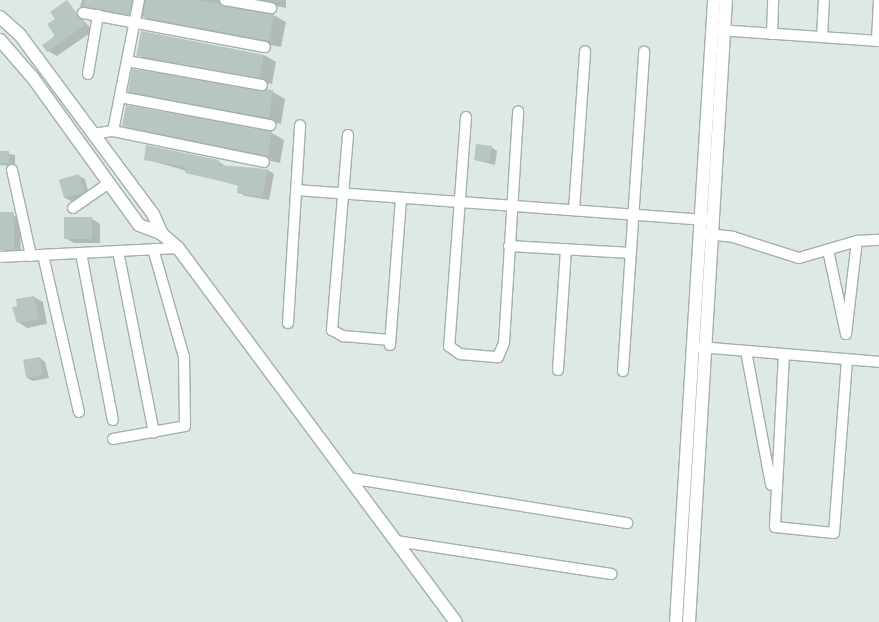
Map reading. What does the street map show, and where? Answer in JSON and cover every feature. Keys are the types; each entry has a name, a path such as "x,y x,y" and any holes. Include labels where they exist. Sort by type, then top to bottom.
{"street":[{"path":"113,131 138,0"},
{"path":"225,0 271,8"},
{"path":"714,0 719,30"},
{"path":"676,622 698,347 719,30 726,0"},
{"path":"772,34 773,0"},
{"path":"822,38 824,0"},
{"path":"719,30 878,41 879,0"},
{"path":"83,12 265,47"},
{"path":"88,74 98,15"},
{"path":"0,17 20,34 153,214 162,234"},
{"path":"0,40 139,225 162,234 178,248 456,622"},
{"path":"574,210 585,51"},
{"path":"623,371 644,52"},
{"path":"127,61 262,85"},
{"path":"120,97 270,125"},
{"path":"466,117 450,346 454,352 498,357 501,352 518,111"},
{"path":"288,323 300,126"},
{"path":"94,134 113,131 264,162"},
{"path":"348,135 332,330 343,336 390,343 401,198"},
{"path":"12,170 31,256"},
{"path":"74,208 109,183"},
{"path":"296,190 342,195 511,205 706,220"},
{"path":"706,234 799,258 857,241 879,240"},
{"path":"828,250 846,334 857,241"},
{"path":"509,246 631,253"},
{"path":"0,257 178,248"},
{"path":"113,439 185,426 184,357 153,249"},
{"path":"558,370 566,249"},
{"path":"118,251 154,432"},
{"path":"81,253 113,420"},
{"path":"43,255 79,412"},
{"path":"698,347 879,362"},
{"path":"689,622 698,347"},
{"path":"746,351 774,501"},
{"path":"784,354 774,501 775,527 834,532 847,359"},
{"path":"349,478 627,523"},
{"path":"396,541 611,574"}],"building":[{"path":"67,0 85,25 47,52 42,45 55,36 47,24 55,19 50,12"},
{"path":"85,0 132,0 129,15 84,6"},
{"path":"146,0 197,0 274,14 269,41 143,17"},
{"path":"141,31 264,55 259,79 136,56"},
{"path":"132,69 273,90 269,118 128,92"},
{"path":"126,105 272,131 268,156 122,126"},
{"path":"476,144 492,146 490,162 474,160"},
{"path":"146,145 219,160 218,165 268,169 262,197 237,193 238,185 185,173 186,167 144,160"},
{"path":"0,151 9,151 9,163 0,163"},
{"path":"79,174 84,192 64,198 59,180"},
{"path":"0,212 14,212 14,250 0,250"},
{"path":"64,217 92,217 92,239 64,239"},
{"path":"34,296 39,319 17,323 12,307 17,306 16,299"},
{"path":"40,357 43,375 26,377 23,360"}]}
